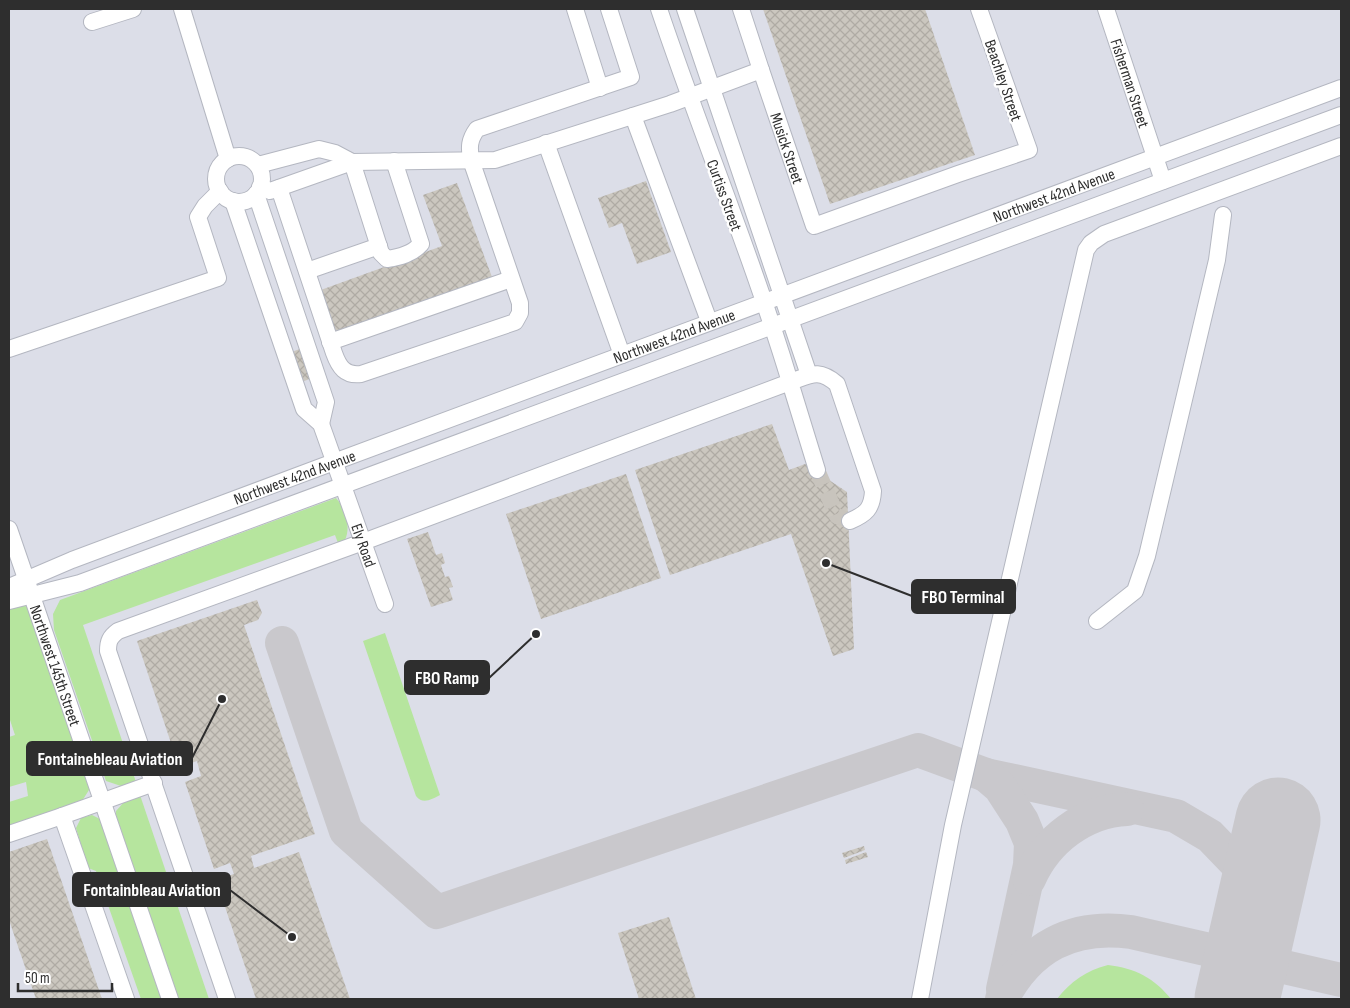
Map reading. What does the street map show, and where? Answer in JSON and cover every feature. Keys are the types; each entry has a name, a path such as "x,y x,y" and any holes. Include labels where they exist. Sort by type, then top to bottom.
{"street":[{"path":"107,9 92,22 133,9"},
{"path":"182,9 228,159"},
{"path":"575,9 600,88"},
{"path":"280,188 330,342 339,366 346,373 354,375 515,322 520,313 520,303 471,160 470,139 477,129 631,77 609,9"},
{"name":"Curtiss Street","path":"659,9 772,324 817,470"},
{"name":"Curtiss Street","path":"685,9 809,375"},
{"path":"258,191 270,191 280,188 352,162 495,160 633,116 762,70 741,9"},
{"name":"Fisherman Street","path":"1106,9 1163,181"},
{"name":"Beachley Street","path":"982,10 1029,150"},
{"name":"Musick Street","path":"762,70 814,226 1029,150"},
{"name":"Northwest 42nd Avenue","path":"9,602 30,587 90,554 709,321 1341,88"},
{"name":"Northwest 42nd Avenue","path":"9,587 80,583 772,324 1341,115"},
{"path":"633,116 709,321"},
{"path":"546,143 622,355"},
{"path":"920,999 953,825 1086,250 1091,243 1104,234 1341,146"},
{"path":"258,165 319,149 335,153 352,162 381,253 387,259 399,258 415,250 421,244 394,161"},
{"path":"9,348 218,278 198,217 205,206 227,196 246,201 258,191 262,180 258,165 241,156 228,159 222,164 217,177 227,196 273,317 304,409 321,424 326,402 258,191"},
{"path":"1097,621 1135,591 1147,556 1217,260 1223,215"},
{"path":"307,271 379,246"},
{"path":"330,342 512,279"},
{"path":"273,317 295,309"},
{"path":"227,999 108,651 108,641 118,630 363,542 816,373 827,376 836,384 873,491 872,504 865,514 850,521"},
{"name":"Ely Road","path":"321,424 385,604"},
{"path":"9,516 17,548"},
{"path":"9,529 17,548"},
{"name":"Northwest 145th Street","path":"17,548 170,999"},
{"path":"9,834 154,783"},
{"path":"62,816 126,999"}],"shaded area":[{"path":"9,9 1341,9 1341,999 9,999"}],"green space":[{"path":"336,498 347,518 348,530 345,540 338,543 335,535 83,625 136,782 121,786 106,781 54,630 53,614 60,600"},
{"path":"9,605 24,605 28,608 90,783 89,790 82,801 9,827 9,802 28,796 26,782 9,787 9,737 15,735 9,717"},
{"path":"385,633 440,795 425,801 416,796 363,641"},
{"path":"140,795 209,999 178,999 116,815 116,811 125,801"},
{"path":"92,815 100,819 162,999 141,999 96,871 88,868 76,828 81,818"},
{"path":"1108,965 1118,966 1143,975 1158,985 1171,999 1057,999 1080,978 1093,970"}],"building":[{"path":"763,9 925,9 975,155 830,204"},
{"path":"646,181 671,252 637,264 622,223 609,228 598,198"},
{"path":"457,183 492,277 334,334 318,291 442,246 423,195"},
{"path":"305,347 315,377 299,383 289,353"},
{"path":"772,424 789,470 805,464 847,492 854,649 833,656 791,534 670,575 635,470"},
{"path":"626,474 661,578 541,619 506,514"},
{"path":"428,532 436,555 442,553 445,563 441,565 445,577 449,576 453,587 449,588 453,600 431,607 407,539"},
{"path":"257,600 262,613 258,620 244,625 315,834 251,856 254,868 299,852 350,999 256,999 216,880 234,874 230,863 214,869 185,782 201,776 197,761 179,767 137,641"},
{"path":"47,839 102,999 36,999 9,920 9,852"},
{"path":"864,846 865,850 844,858 842,853"},
{"path":"866,852 868,857 846,864 845,860"},
{"path":"669,917 696,999 639,999 618,933"}],"taxiway":[{"path":"282,643 346,831 437,912 918,750 986,775 1176,816 1210,836 1262,890"},
{"path":"986,775 1000,787 1022,821 1031,843 1030,865 1003,989"},
{"path":"1029,879 1045,852 1068,830 1096,815 1127,809"},
{"path":"1002,999 1025,965 1054,943 1071,936 1110,930 1131,932 1341,980"}],"runway":[{"path":"1237,999 1278,820"}],"tunnel":[{"path":"817,470 837,516 850,521"}],"place":[{"name":"FBO Terminal","path":"826,563"},
{"name":"FBO Ramp","path":"536,634"},
{"name":"Fontainebleau Aviation","path":"222,699"},
{"name":"Fontainbleau Aviation","path":"292,937"}]}
